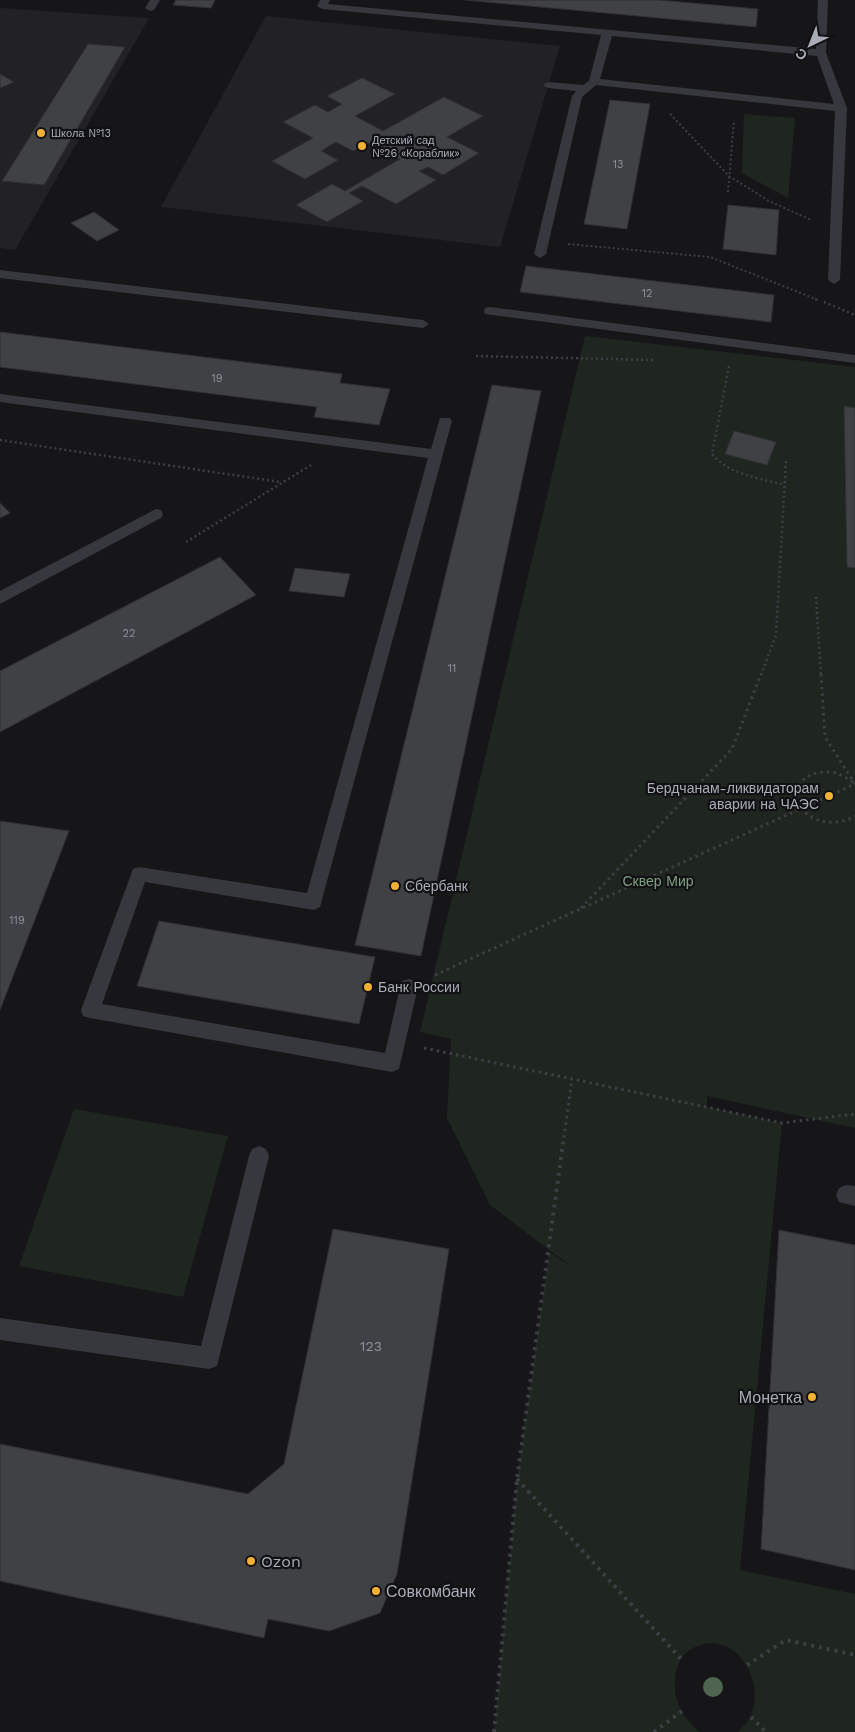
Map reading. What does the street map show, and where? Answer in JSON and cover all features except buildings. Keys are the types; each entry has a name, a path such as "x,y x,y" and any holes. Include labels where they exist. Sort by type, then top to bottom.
{"lane":[{"path":"325,0 322,6 821,53"},
{"path":"823,0 821,53 841,108 834,280"},
{"path":"540,254 577,96 590,86 607,34"},
{"path":"548,85 646,88 841,108"},
{"path":"0,274 423,324"},
{"path":"490,311 855,358"},
{"path":"0,398 436,454"},
{"path":"409,987 392,1063 90,1010 140,874 314,902 445,421"},
{"path":"0,598 156,514"},
{"path":"0,1329 209,1358 259,1156"}],"path":[{"path":"646,88 729,176 769,201 836,232"},
{"path":"728,192 735,97"},
{"path":"543,241 710,257 855,315"},
{"path":"476,356 659,360"},
{"path":"722,363 729,364 712,454 718,462 731,469 785,485"},
{"path":"0,440 280,482"},
{"path":"186,542 280,482 316,462 330,441"},
{"path":"581,908 732,748 776,635 786,461"},
{"path":"816,597 825,737 855,784"},
{"path":"855,784 834,772 813,772 800,782 796,790 797,798 802,808 816,819 826,822 848,821 855,816"},
{"path":"409,987 855,784"},
{"path":"396,1044 782,1123 855,1114"},
{"path":"494,1732 517,1479 572,1079"},
{"path":"517,1479 681,1659"},
{"path":"747,1665 786,1640 855,1655"},
{"path":"654,1732 682,1711"},
{"path":"751,1717 766,1732"}],"shaded area":[{"name":"Школа №13","path":"0,8 149,18 15,250 0,248"},
{"name":"Детский сад №26 «Кораблик»","path":"266,16 560,46 500,247 161,207"}],"green space":[{"path":"744,114 795,118 788,198 742,173"},
{"name":"Сквер Мир","path":"585,336 855,367 855,1128 707,1096 707,1107 782,1123 740,1570 855,1594 855,1732 737,1732 749,1719 754,1703 754,1686 749,1670 739,1656 726,1646 711,1643 688,1651 679,1662 675,1678 676,1698 682,1711 690,1723 700,1732 494,1732 517,1479 549,1252 573,1268 490,1205 447,1118 451,1039 420,1032"},
{"path":"74,1109 228,1136 183,1297 19,1266"}],"place":[{"name":"Школа №13","path":"41,133"},
{"name":"Детский сад №26 «Кораблик»","path":"362,146"},
{"name":"Бердчанам-ликвидаторам аварии на ЧАЭС","path":"829,796"},
{"name":"Сбербанк","path":"395,886"},
{"name":"Банк России","path":"368,987"},
{"name":"Монетка","path":"812,1397"},
{"name":"Ozon","path":"251,1561"},
{"name":"Совкомбанк","path":"376,1591"}]}
